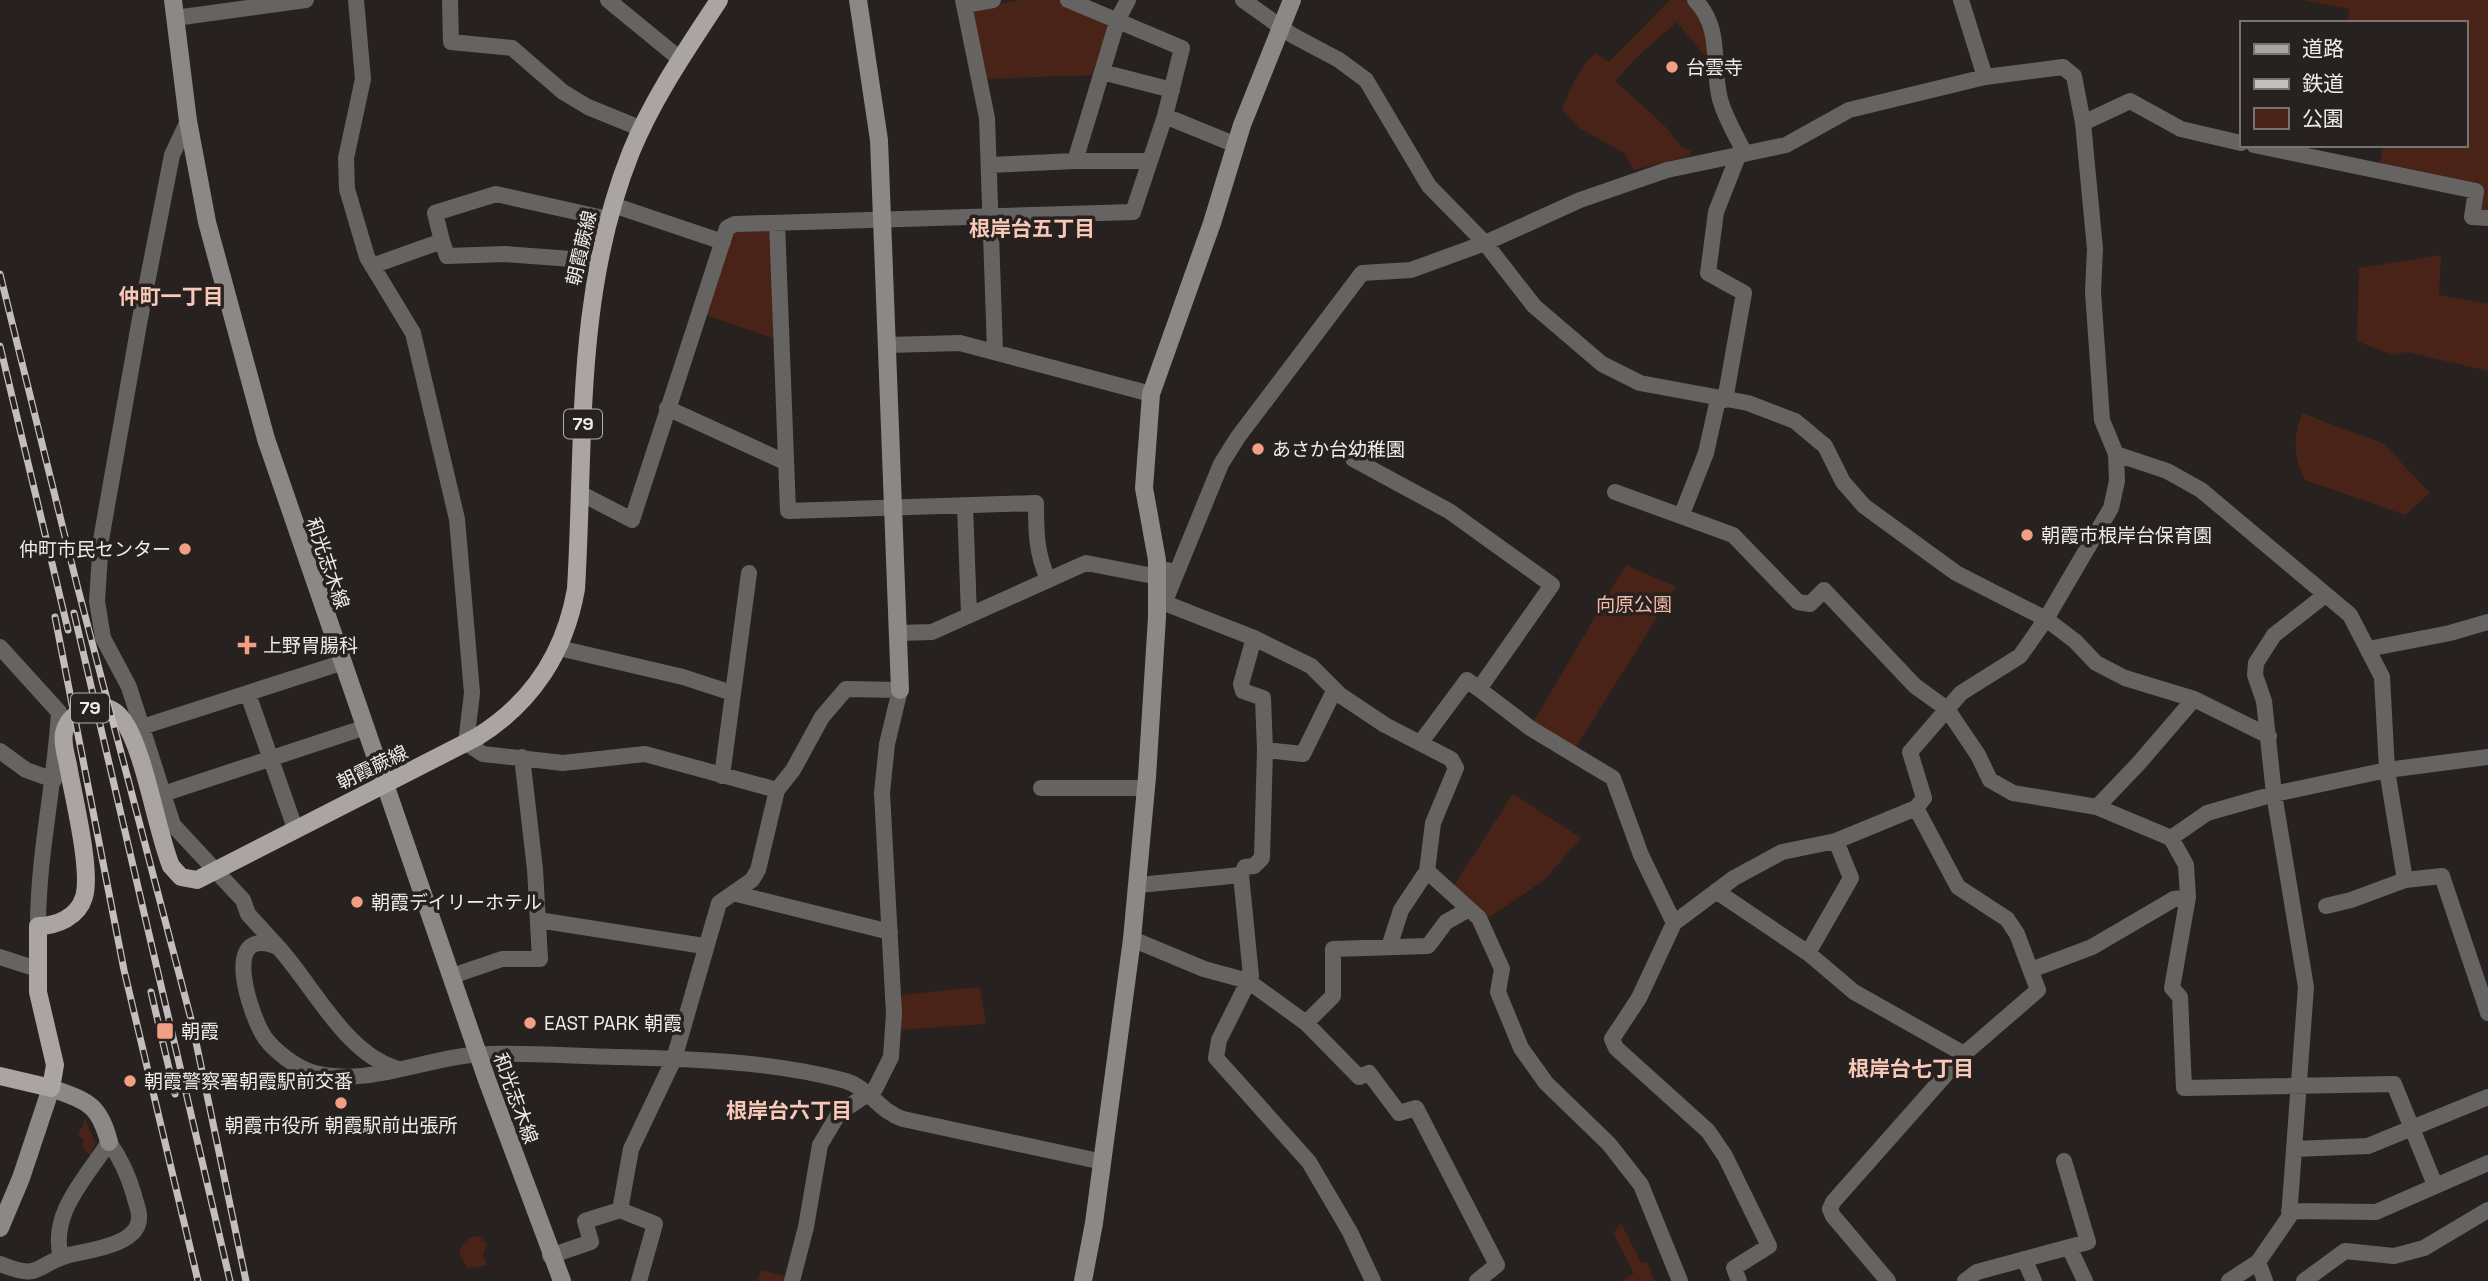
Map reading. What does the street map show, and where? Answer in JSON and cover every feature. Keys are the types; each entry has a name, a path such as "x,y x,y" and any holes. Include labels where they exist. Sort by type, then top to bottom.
{"main road":[{"name":"朝霞蕨線","path":"38,926 64,921 79,907 85,892 85,873 64,742 70,720 83,709 106,708 123,720 134,743 171,866 188,880 202,880 295,828 466,743 501,721 524,699 559,648 576,589 586,338 598,261 610,212 642,129 680,59 719,0"},
{"path":"0,1076 51,1088 55,1065 38,992 38,926"}],"street":[{"path":"174,9 306,0"},
{"path":"356,0 363,79 346,158 347,189 356,225 372,265 413,333 457,519 472,693 466,743 483,754 584,763 623,754 645,754 777,790"},
{"path":"450,0 451,42 513,48 563,92 588,107 642,129"},
{"path":"608,0 680,59"},
{"path":"792,1281 806,1227 820,1145 839,1113 867,1095 882,1079 893,1045 882,793 887,744 900,690 879,140 858,0"},
{"path":"993,0 964,3 987,118 995,350"},
{"path":"580,493 632,520 727,228 736,223 1133,212 1165,116 1182,48 1068,0"},
{"path":"1076,161 1118,19 1128,0"},
{"path":"1242,0 1281,28 1339,60 1366,80 1429,187 1485,243 1534,306 1602,364 1640,383 1748,403 1795,421 1825,446 1843,482 1864,506 1956,573 2046,619 2075,641 2096,663 2125,678 2194,699 2269,736"},
{"path":"1083,1281 1103,1162 1139,886 1161,601 1144,488 1152,394 1212,223 1236,145 1292,0"},
{"path":"1682,514 1706,453 1722,400 1744,293 1708,272 1716,212 1742,155 1719,97 1716,39 1705,10 1695,0"},
{"path":"1961,0 1984,77"},
{"name":"和光志木線","path":"174,9 188,121 207,222 286,506 478,1054 550,1256 562,1281"},
{"path":"1161,601 1176,572 1221,464 1238,437 1362,273 1411,270 1485,243 1580,200 1654,174 1786,145 1849,110 1984,77 2063,67 2074,76 2083,124 2095,249 2094,305 2102,420 2116,454 2117,481 2110,508 2046,619 2020,656 1961,693 1910,751 1924,798 1916,808 1836,841 1782,852 1716,891 1674,923 1639,998 1612,1040 1616,1048 1708,1131 1725,1156 1769,1246 1734,1268 1739,1281"},
{"path":"1102,72 1172,90"},
{"path":"2083,124 2130,101 2181,129 2240,143"},
{"path":"1165,116 1236,145"},
{"path":"188,121 172,155 163,195 102,540 97,601 103,638 129,687 173,825 217,872 356,1042 378,1061 398,1069"},
{"path":"2264,147 2476,191 2472,217 2488,218"},
{"path":"989,165 1148,161"},
{"path":"598,261 505,254 447,256 435,213 496,194 610,212 723,242"},
{"path":"777,223 789,510 1036,503 1039,561 1048,579"},
{"path":"372,265 442,241"},
{"path":"888,345 960,343 995,350 1152,394"},
{"path":"667,408 785,462"},
{"path":"2116,454 2167,471 2200,490 2280,553 2324,596 2350,615 2382,677 2388,770 2405,880"},
{"path":"1353,459 1449,512 1552,585 1479,689"},
{"path":"1615,492 1682,514 1733,535 1798,602 1810,604 1824,590 1915,686 1947,709 1979,755 1990,780 2013,793 2097,807 2171,838 2186,865 2188,897 2172,988 2180,997 2184,1088 2393,1084 2435,1185"},
{"path":"965,506 969,615"},
{"path":"898,633 932,632 1086,563 1148,575 1176,572"},
{"path":"722,776 749,573"},
{"path":"2230,1281 2258,1262 2289,1211 2306,987 2274,794 2264,701 2255,674 2256,663 2274,635 2324,596"},
{"path":"1161,601 1254,638 1311,666 1334,691 1385,725 1451,758 1456,768 1433,823 1427,870 1401,910 1389,947"},
{"path":"2368,649 2450,633 2488,622"},
{"path":"1254,638 1241,684 1243,691 1263,698 1265,750 1262,858 1254,866 1245,867 1241,875 1251,976 1219,1040 1216,1058 1309,1162 1350,1232 1373,1281"},
{"path":"0,647 59,712 54,780 38,896 38,926"},
{"path":"559,648 683,677 732,693"},
{"path":"142,727 341,663"},
{"path":"1421,742 1467,680 1530,728 1613,778 1641,855 1674,923"},
{"path":"620,1210 631,1149 674,1059 704,946 719,903 752,880 758,870 777,790 793,770 822,717 846,689 900,690"},
{"path":"1265,750 1303,754 1334,691"},
{"path":"248,694 295,828"},
{"path":"2097,807 2139,764 2194,699"},
{"path":"163,794 363,728"},
{"path":"0,751 26,771 54,780"},
{"path":"452,976 502,959 540,959 522,757"},
{"path":"2171,838 2207,813 2274,794 2388,770 2488,757"},
{"path":"1041,788 1146,788"},
{"path":"1888,1281 1833,1216 1830,1209 1833,1202 1964,1054 2038,990 2007,919 1958,887 1916,808"},
{"path":"1808,953 1851,878 1836,841"},
{"path":"1427,870 1479,918 1502,969 1498,992 1521,1048 1546,1083 1609,1144 1635,1177 1680,1281"},
{"path":"1139,886 1241,875"},
{"path":"2326,906 2351,900 2405,880 2442,876 2488,1013"},
{"path":"1716,891 1808,953 1854,992 1964,1054"},
{"path":"733,893 890,932"},
{"path":"2031,970 2092,947 2174,899 2188,897"},
{"path":"1306,1023 1333,996 1333,949 1428,946 1446,922 1469,909"},
{"path":"538,920 704,946"},
{"path":"1132,939 1204,969 1248,981 1306,1023 1359,1077 1369,1073 1399,1113 1416,1108 1497,1265 1477,1281"},
{"path":"278,947 256,943 243,960 250,1003 264,1036 279,1051 309,1071 342,1074 385,1073 478,1054 674,1059 754,1065 851,1083 886,1112 903,1119 1103,1162"},
{"path":"0,957 37,969"},
{"path":"342,1074 354,1062 356,1042"},
{"path":"0,1228 22,1178 51,1088 94,1107 102,1118 109,1142 122,1161 139,1216 138,1225 125,1238 61,1258 44,1269 24,1274 0,1264"},
{"path":"2294,1149 2368,1146 2488,1097"},
{"path":"61,1258 57,1243 61,1221 82,1177 93,1167 109,1142"},
{"path":"93,1167 107,1160 122,1161"},
{"path":"1965,1281 1977,1272 2088,1242 2064,1160"},
{"path":"2289,1211 2376,1212 2488,1163"},
{"path":"550,1256 590,1242 585,1221 620,1210 655,1224 639,1281"},
{"path":"2304,1281 2345,1251 2393,1256 2424,1248 2488,1210"},
{"path":"2069,1247 2085,1281"},
{"path":"2024,1259 2034,1281"},
{"path":"2258,1262 2265,1281"}],"green space":[{"path":"1020,0 1061,0 1109,24 1092,75 986,79 973,15 976,9"},
{"path":"1670,0 1685,0 1700,15 1710,52 1705,56 1677,22 1639,55 1615,81 1665,126 1682,147 1691,151 1690,156 1634,170 1624,153 1581,129 1562,110 1575,80 1595,53 1609,62"},
{"path":"2304,0 2488,0 2488,218 2472,217 2476,192 2378,171 2384,147 2467,147 2467,21 2347,21 2349,9"},
{"path":"739,230 766,230 771,234 775,339 706,315 733,234"},
{"path":"2441,255 2439,295 2488,304 2488,371 2407,352 2392,355 2357,341 2359,268"},
{"path":"2302,413 2384,444 2430,493 2405,515 2305,480 2298,463 2296,447"},
{"name":"向原公園","path":"1626,565 1676,587 1576,747 1533,722"},
{"path":"1513,794 1581,838 1544,880 1487,919 1482,910 1454,885"},
{"path":"980,987 986,1024 899,1030 899,995"},
{"path":"85,1119 95,1142 91,1156 82,1147 84,1139 78,1136"},
{"path":"1621,1223 1641,1262 1648,1263 1654,1281 1622,1281 1634,1273 1613,1233"},
{"path":"479,1236 487,1244 483,1254 487,1265 468,1269 459,1253 466,1241"},
{"path":"761,1270 785,1276 784,1281 757,1281"}],"railway":[{"path":"0,274 77,585 192,1023 246,1281"},
{"path":"0,346 68,630"},
{"path":"74,613 230,1281"},
{"path":"55,617 124,970 198,1281"},
{"path":"151,992 175,1094"}],"place":[{"name":"台雲寺","path":"1672,67"},
{"name":"あさか台幼稚園","path":"1258,449"},
{"name":"朝霞市根岸台保育園","path":"2027,535"},
{"name":"仲町市民センター","path":"185,549"},
{"name":"上野胃腸科","path":"247,645"},
{"name":"朝霞デイリーホテル","path":"357,902"},
{"name":"EAST PARK 朝霞","path":"530,1023"},
{"name":"朝霞","path":"165,1031"},
{"name":"朝霞警察署朝霞駅前交番","path":"130,1081"},
{"name":"朝霞市役所 朝霞駅前出張所","path":"341,1103"}],"district":[{"name":"根岸台五丁目","path":"1032,229"},
{"name":"仲町一丁目","path":"171,297"},
{"name":"根岸台七丁目","path":"1911,1069"},
{"name":"根岸台六丁目","path":"789,1111"}]}
